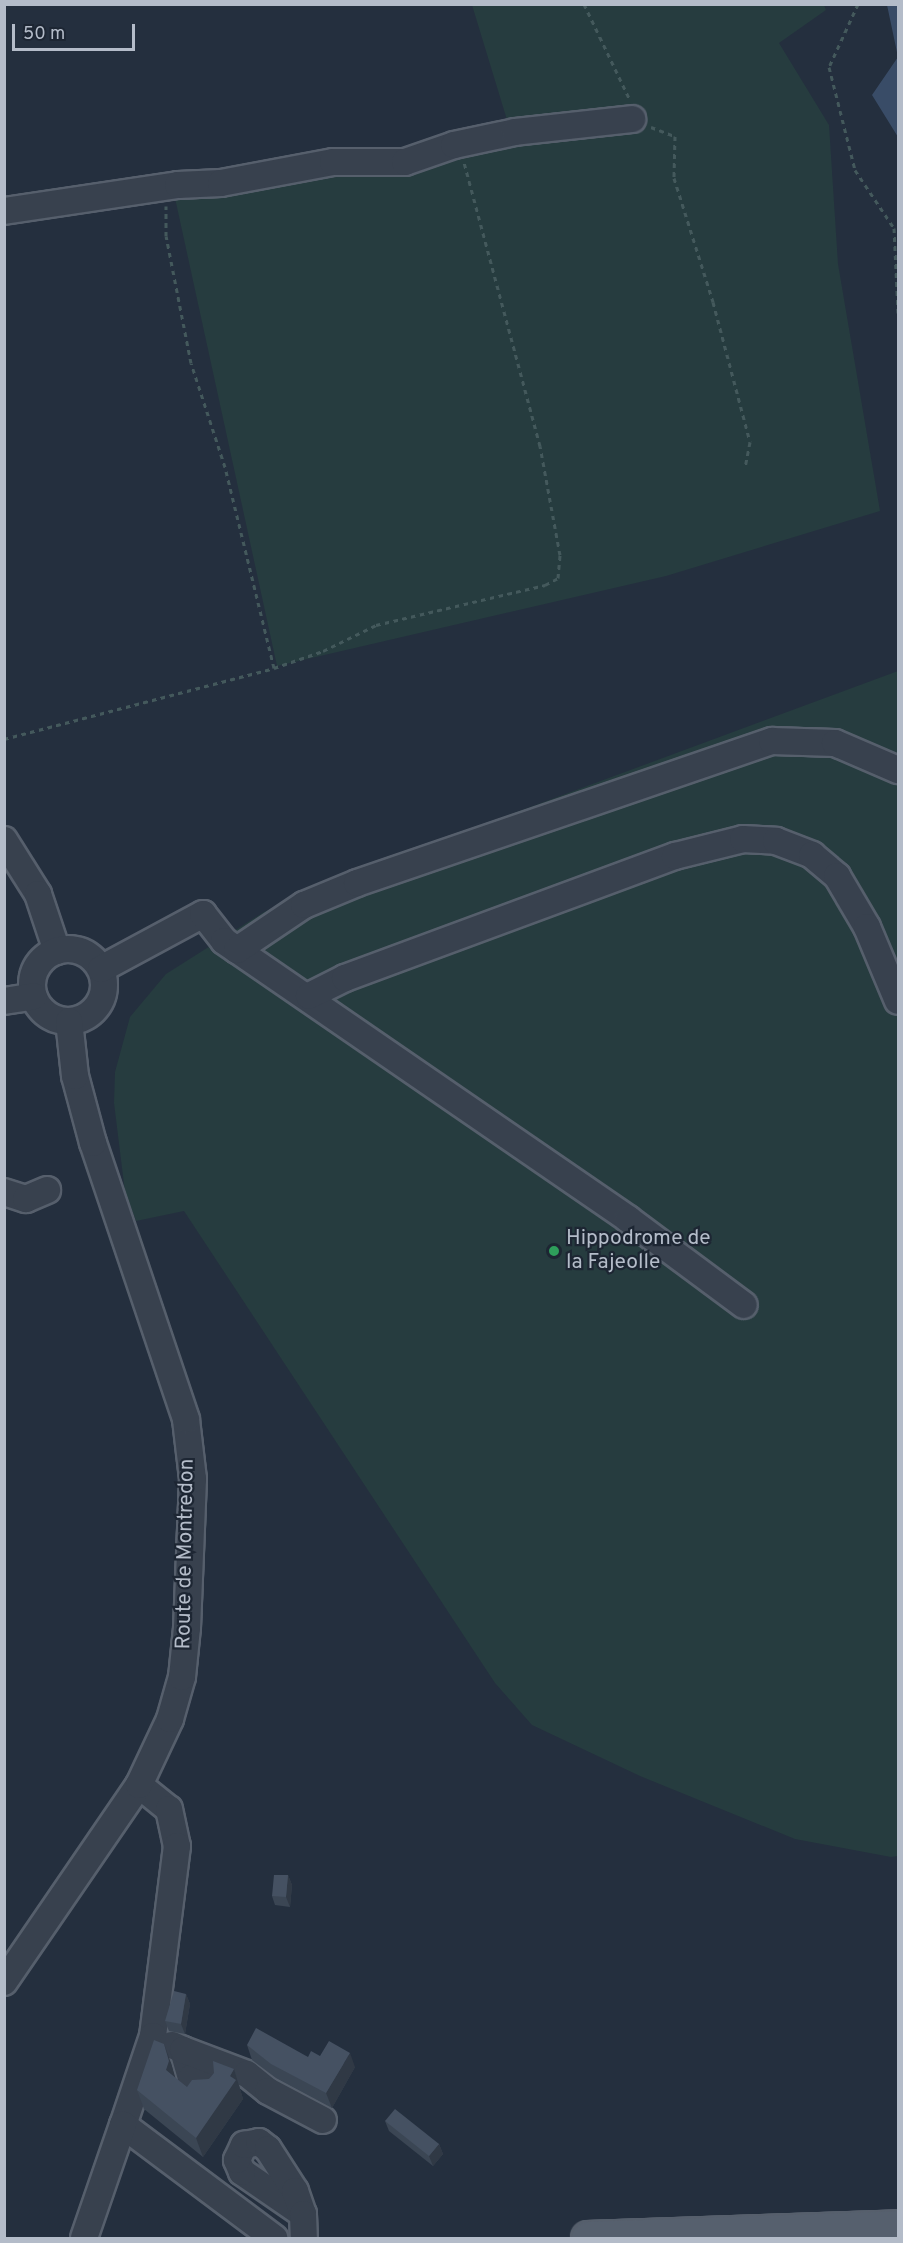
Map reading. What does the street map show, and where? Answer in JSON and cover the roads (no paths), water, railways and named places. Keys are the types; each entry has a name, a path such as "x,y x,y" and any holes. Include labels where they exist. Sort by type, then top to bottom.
{"main road":[{"path":"588,2238 898,2227"}],"street":[{"path":"4,211 166,186 221,183 333,162 405,162 454,145 515,132 632,119"},
{"path":"237,950 304,905 357,883 772,741 835,743 898,770"},
{"path":"309,996 345,978 675,856 743,839 776,841 812,855 837,876 867,927 898,1001"},
{"path":"4,840 38,894 57,951"},
{"path":"101,969 202,914 224,941 309,996 628,1219 744,1305"},
{"path":"57,951 83,951 101,969 105,986 100,1003 92,1013 69,1021 57,1020 42,1010 34,996 32,983 38,965 57,951"},
{"path":"4,1001 34,996"},
{"name":"Route de Montredon","path":"4,1982 139,1785 170,1719 182,1677 192,1479 186,1419 93,1143 75,1076 69,1021"},
{"path":"4,1192 26,1199 47,1190"},
{"path":"84,2238 153,2036 177,1846 169,1809 139,1785"},
{"path":"153,2036 183,2050 248,2074 268,2091 322,2120"},
{"path":"183,2050 191,2078 207,2086"},
{"path":"123,2125 274,2238"}],"water":[{"path":"887,5 898,5 898,57"},
{"path":"898,57 898,137 872,95"}],"place":[{"name":"Hippodrome de la Fajeolle","path":"554,1251"}]}
